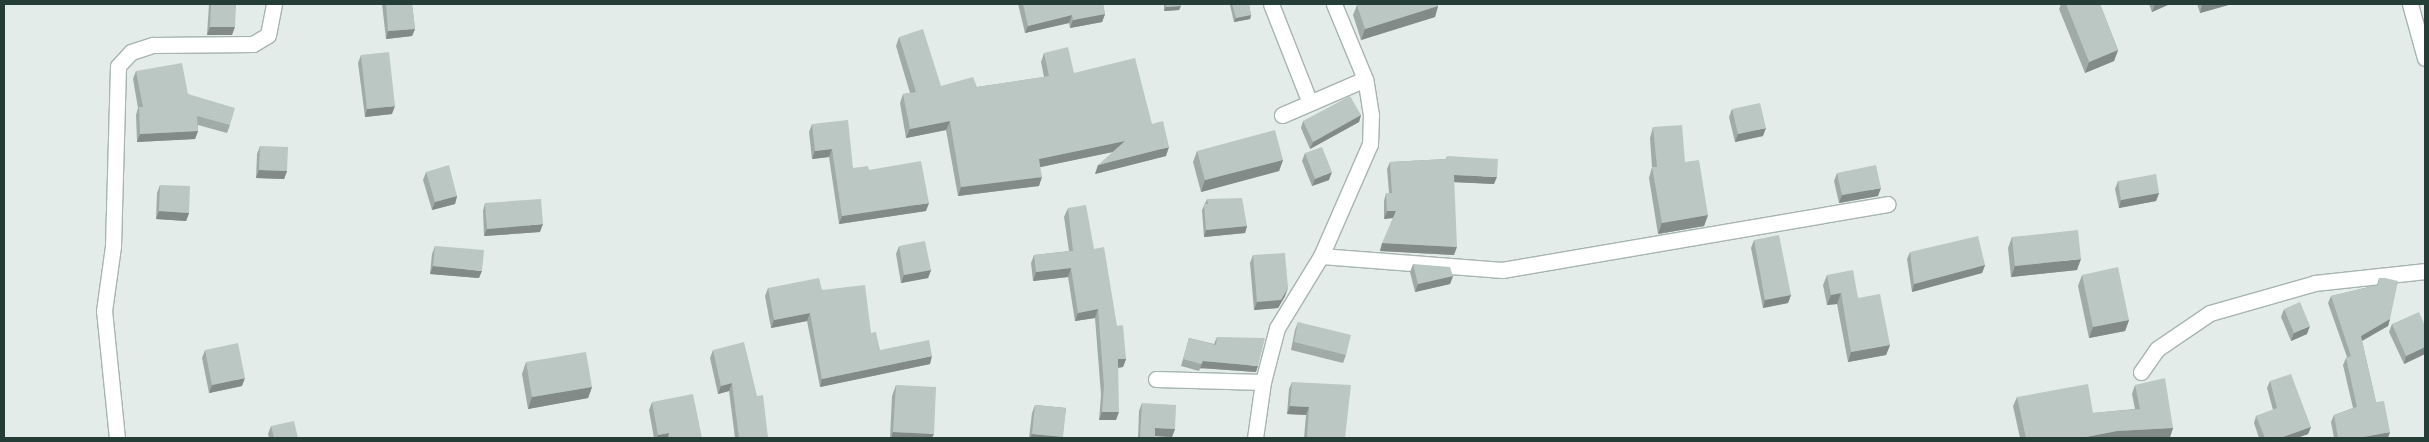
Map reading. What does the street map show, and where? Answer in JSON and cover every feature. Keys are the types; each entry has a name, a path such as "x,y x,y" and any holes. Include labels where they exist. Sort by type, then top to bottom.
{"street":[{"path":"117,438 104,311 113,246 118,66 131,52 153,46 253,44 268,35 274,4"},
{"path":"1271,4 1310,103"},
{"path":"1255,438 1264,382 1277,328 1321,256 1370,144 1371,115 1365,79 1334,4"},
{"path":"2410,4 2425,58"},
{"path":"1282,115 1365,79"},
{"path":"1321,256 1502,270 1887,204"},
{"path":"2141,372 2157,349 2210,313 2315,283 2425,271"},
{"path":"1156,379 1264,382"}],"building":[{"path":"211,4 236,4 235,27 210,27"},
{"path":"386,4 412,4 415,29 388,31"},
{"path":"1023,4 1103,4 1105,14 1073,20 1072,15 1028,26"},
{"path":"1166,4 1181,4 1181,6 1166,7"},
{"path":"1232,4 1249,4 1251,15 1236,18"},
{"path":"1438,4 1438,6 1365,29 1357,5"},
{"path":"2066,4 2100,4 2118,50 2089,62"},
{"path":"923,29 941,86 973,77 977,87 1049,76 1044,53 1068,47 1074,73 1135,58 1152,124 1163,121 1169,147 1098,165 1125,141 1039,159 1042,177 961,187 950,121 910,129 903,94 916,92 899,37"},
{"path":"389,52 395,106 367,109 361,55"},
{"path":"182,63 188,94 235,108 230,125 197,116 198,131 140,134 139,107 143,107 136,71"},
{"path":"1350,96 1361,115 1313,142 1303,121"},
{"path":"1760,103 1766,128 1738,134 1732,109"},
{"path":"848,120 853,168 868,166 869,170 921,161 929,203 842,216 832,149 815,151 812,124"},
{"path":"1682,125 1685,162 1699,160 1708,215 1662,223 1652,167 1657,167 1653,127"},
{"path":"1275,130 1283,160 1205,180 1197,151"},
{"path":"260,146 288,147 287,171 259,170"},
{"path":"1322,147 1332,172 1315,179 1305,153"},
{"path":"1447,156 1498,159 1497,177 1454,175 1457,247 1382,243 1396,211 1387,211 1386,193 1392,193 1390,162 1447,159"},
{"path":"449,165 457,196 435,202 426,172"},
{"path":"1876,165 1881,188 1842,195 1837,173"},
{"path":"2156,174 2159,193 2121,200 2118,181"},
{"path":"160,185 190,186 189,213 159,211"},
{"path":"1242,198 1247,226 1206,230 1204,204 1208,204 1207,199"},
{"path":"541,199 543,224 487,229 485,203"},
{"path":"1086,205 1094,249 1104,247 1117,326 1123,325 1126,359 1118,359 1119,412 1102,412 1104,386 1098,309 1078,313 1071,268 1036,272 1034,255 1073,251 1068,208"},
{"path":"2078,230 2081,259 2015,266 2012,237"},
{"path":"1779,235 1791,295 1765,300 1754,240"},
{"path":"1978,236 1985,265 1914,284 1910,252"},
{"path":"925,241 931,270 904,275 899,246"},
{"path":"435,246 484,250 482,271 433,266"},
{"path":"1285,253 1288,288 1281,300 1257,302 1253,255"},
{"path":"1413,264 1450,267 1453,276 1418,284"},
{"path":"2118,267 2129,320 2093,327 2082,275"},
{"path":"1853,270 1858,298 1880,294 1890,345 1851,352 1841,293 1831,295 1827,275"},
{"path":"819,278 822,290 865,285 871,333 876,332 880,350 929,340 932,356 822,379 810,313 774,320 768,288"},
{"path":"2379,278 2398,281 2390,319 2361,336 2376,402 2384,401 2390,432 2359,438 2338,438 2334,415 2357,407 2346,358 2351,356 2331,296 2378,285"},
{"path":"2300,302 2310,326 2294,333 2284,309"},
{"path":"2419,312 2425,326 2425,347 2406,356 2392,324"},
{"path":"1298,322 1351,335 1346,355 1294,342"},
{"path":"1217,337 1265,338 1258,366 1203,361 1201,364 1183,359 1189,338 1216,345"},
{"path":"744,342 757,396 763,395 768,438 739,438 732,383 721,386 713,350"},
{"path":"238,343 245,378 212,385 205,350"},
{"path":"586,352 592,387 532,397 526,362"},
{"path":"2291,374 2311,427 2280,438 2265,438 2256,416 2277,408 2270,381"},
{"path":"2165,378 2173,428 2117,431 2081,438 2026,438 2017,397 2088,384 2093,413 2140,409 2135,385"},
{"path":"1292,382 1351,385 1345,438 1307,438 1309,407 1290,406"},
{"path":"896,385 936,387 934,434 893,432"},
{"path":"693,394 702,438 669,438 669,433 658,435 652,402"},
{"path":"1142,403 1176,405 1175,429 1155,428 1155,438 1140,438"},
{"path":"1035,405 1066,408 1063,437 1032,434"},
{"path":"294,421 298,438 274,438 271,426"}]}
